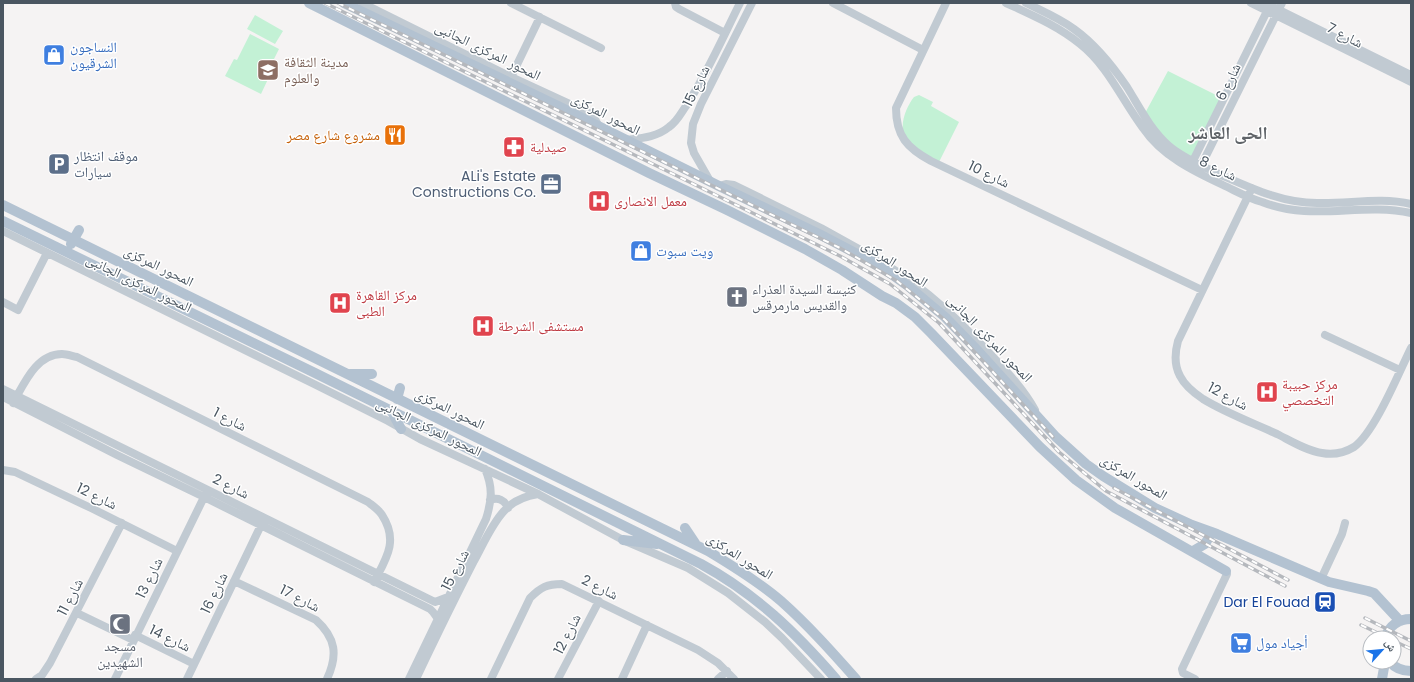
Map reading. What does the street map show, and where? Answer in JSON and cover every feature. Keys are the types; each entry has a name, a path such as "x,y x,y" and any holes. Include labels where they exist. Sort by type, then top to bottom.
{"main road":[{"path":"309,3 542,119 596,151 649,173 805,249 900,306 939,340 1060,467 1094,494 1115,508 1226,570"},
{"name":"المحور المركزى","path":"344,3 550,102 837,243 880,266 936,309 965,336 1042,423 1061,442 1086,464 1120,487 1173,517 1212,532 1321,579 1338,585 1363,589 1374,593 1407,618"},
{"path":"542,119 544,108 550,102"},
{"name":"المحور المركزى","path":"3,205 212,307 228,309 397,399 696,545 758,582 781,601 802,620 856,679"},
{"name":"المحور المركزى","path":"3,221 391,410 664,545 725,577 780,620 836,679"},
{"path":"68,252 79,230"},
{"path":"176,289 184,295 186,299 185,304 180,306"},
{"path":"212,307 207,310 206,315 215,324"},
{"path":"348,374 372,374"},
{"path":"397,399 400,388"},
{"path":"391,410 401,429"},
{"path":"685,528 696,545"},
{"path":"1193,551 1205,544 1212,532"},
{"path":"623,540 664,545"},
{"path":"1388,630 1392,626 1407,618"},
{"path":"823,642 833,659 832,665 826,667"},
{"path":"841,679 841,671 847,669"},
{"path":"1408,679 1411,676"}],"street":[{"name":"المحور المركزى الجانبى","path":"362,3 511,77 589,113 596,119 599,127"},
{"path":"511,3 601,48"},
{"path":"675,3 679,10 725,33"},
{"name":"شارع 15","path":"626,140 658,134 675,122 695,92 740,3"},
{"name":"شارع 15","path":"715,184 694,153 691,144 691,133 701,104 752,3"},
{"path":"833,3 923,50"},
{"name":"شارع 10","path":"946,3 896,108 898,130 903,140 912,150 931,161 1202,290"},
{"name":"شارع 8","path":"1006,3 1058,28 1082,45 1114,83 1143,129 1165,152 1199,169 1248,197 1273,206 1298,212 1384,209 1411,213"},
{"name":"شارع 8","path":"1026,3 1069,25 1096,47 1120,78 1150,126 1159,137 1191,165"},
{"name":"شارع 7","path":"1250,3 1279,9 1411,75"},
{"name":"شارع 6","path":"1191,165 1269,6"},
{"name":"شارع 6","path":"1199,169 1279,9"},
{"name":"شارع 7","path":"1279,9 1411,82"},
{"path":"511,77 540,17"},
{"name":"شارع 8","path":"1199,169 1280,198 1306,203 1383,200 1411,204"},
{"name":"شارع 12","path":"1252,188 1178,341 1176,364 1179,375 1186,385 1208,402 1310,450 1332,454 1344,452 1362,439 1378,414 1411,348"},
{"name":"المحور المركزى الجانبى","path":"3,231 314,384 420,439 538,494 623,540 688,568 728,593 765,622 821,679"},
{"path":"3,302 18,310 47,253"},
{"path":"1325,335 1400,370"},
{"name":"شارع 1","path":"15,399 33,369 45,358 61,354 77,357 368,502 382,515 390,531 390,549 374,582"},
{"name":"شارع 2","path":"3,389 15,399 206,493 265,518 435,602 448,597"},
{"name":"شارع 2","path":"3,398 15,399"},
{"name":"شارع 15","path":"416,679 438,619 486,519 491,494 490,480 485,469"},
{"name":"شارع 12","path":"3,470 15,472 177,551"},
{"name":"شارع 2","path":"206,493 261,526 430,609 438,619"},
{"name":"شارع 13","path":"115,679 134,637 206,493"},
{"name":"شارع 15","path":"409,679 488,535 503,511 514,502 528,496 538,494"},
{"path":"490,500 500,499 508,508"},
{"name":"شارع 16","path":"187,679 265,518"},
{"name":"شارع 11","path":"36,679 42,675 50,663 122,523"},
{"path":"1321,579 1342,534 1345,523"},
{"path":"1195,679 1183,673 1182,669 1227,574 1226,570"},
{"name":"شارع 17","path":"234,580 316,620 324,628 330,637 334,648 334,659 327,679"},
{"name":"شارع 2","path":"491,679 530,598 539,589 550,584 562,584 708,656 727,671 734,679"},
{"name":"شارع 12","path":"558,679 599,601"},
{"name":"شارع 14","path":"77,612 194,664"},
{"path":"622,679 647,625"},
{"path":"718,679 727,671"}],"green space":[{"path":"255,15 283,31 275,44 247,29"},
{"path":"250,34 279,49 266,75 269,77 261,94 225,76 234,59 237,60"},
{"path":"1168,71 1224,99 1193,159 1179,154 1144,115"},
{"path":"919,95 933,102 931,106 959,122 938,164 916,149 906,138 904,133 903,123 906,111 914,97"}],"railway":[{"path":"325,3 840,256 890,284 939,323 1059,452 1106,491 1285,586"},
{"path":"338,3 840,248 897,281 945,320 1053,437"},
{"path":"1114,488 1288,580"},
{"path":"1365,618 1411,641"},
{"path":"1361,625 1371,630"},
{"path":"1402,645 1411,649"}],"place":[{"name":"النساجون الشرقيون","path":"54,55"},
{"name":"مدينة الثقافة والعلوم","path":"268,70"},
{"name":"مشروع شارع مصر","path":"395,135"},
{"name":"صيدلية","path":"514,147"},
{"name":"موقف انتظار سيارات","path":"59,164"},
{"name":"ALi's Estate Constructions Co.","path":"551,184"},
{"name":"معمل الانصارى","path":"599,201"},
{"name":"ويت سبوت","path":"641,251"},
{"name":"كنيسة السيدة العذراء والقديس مارمرقس","path":"737,297"},
{"name":"مركز القاهرة الطبى","path":"340,303"},
{"name":"مستشفى الشرطة","path":"483,326"},
{"name":"مركز حبيبة التخصصي","path":"1267,392"},
{"name":"Dar El Fouad","path":"1325,602"},
{"name":"مسجد الشهيدين","path":"120,624"},
{"name":"أجياد مول","path":"1241,643"}],"district":[{"name":"الحى العاشر","path":"1228,132"}]}
